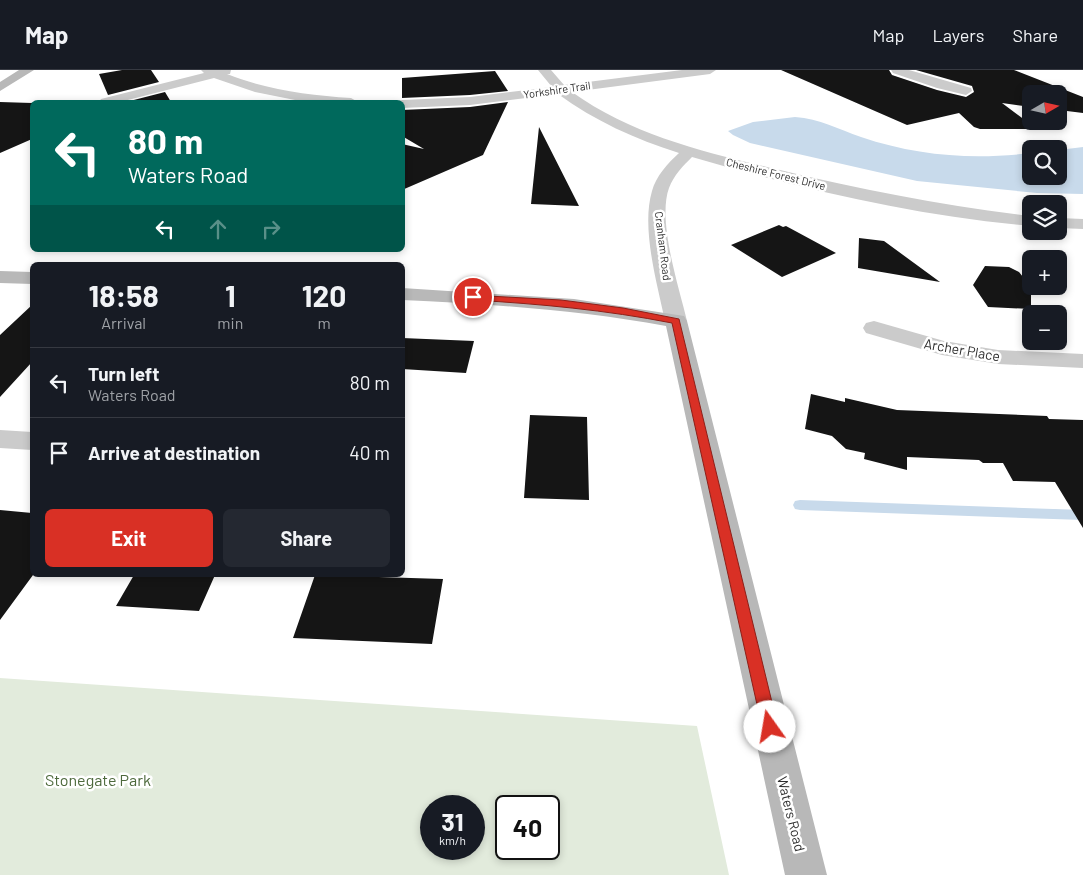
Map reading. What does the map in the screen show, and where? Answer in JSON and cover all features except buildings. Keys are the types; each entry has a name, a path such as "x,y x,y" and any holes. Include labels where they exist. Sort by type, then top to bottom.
{"street":[{"path":"0,87 28,70"},
{"path":"113,100 211,72 231,70"},
{"name":"Cheshire Forest Drive","path":"544,70 560,90 614,123 711,158 881,199 1022,220"},
{"name":"Yorkshire Trail","path":"405,104 470,101 710,70"},
{"path":"897,70 941,85 966,91"},
{"path":"211,72 256,89 276,94 332,100"},
{"name":"Cranham Road","path":"676,321 660,241 658,209 660,192 667,176 690,151"},
{"path":"1067,223 1083,224"},
{"path":"0,277 30,278"},
{"path":"405,294 561,303 623,310 676,321"},
{"name":"Waters Road","path":"676,321 806,875"},
{"name":"Archer Place","path":"874,328 942,348 998,357 1083,361"},
{"path":"0,439 30,440"}],"green space":[{"name":"Stonegate Park","path":"0,678 697,726 729,875 0,875"}],"water":[{"path":"795,117 804,118 882,143 945,155 988,156 1022,154 1022,185 1067,185 1067,149 1083,147 1083,194 1037,193 917,181 750,143 728,131 753,122"}],"waterway":[{"path":"800,505 1083,515"}],"route":[{"path":"473,297 561,303 623,310 676,321 710,460 770,727"}]}
